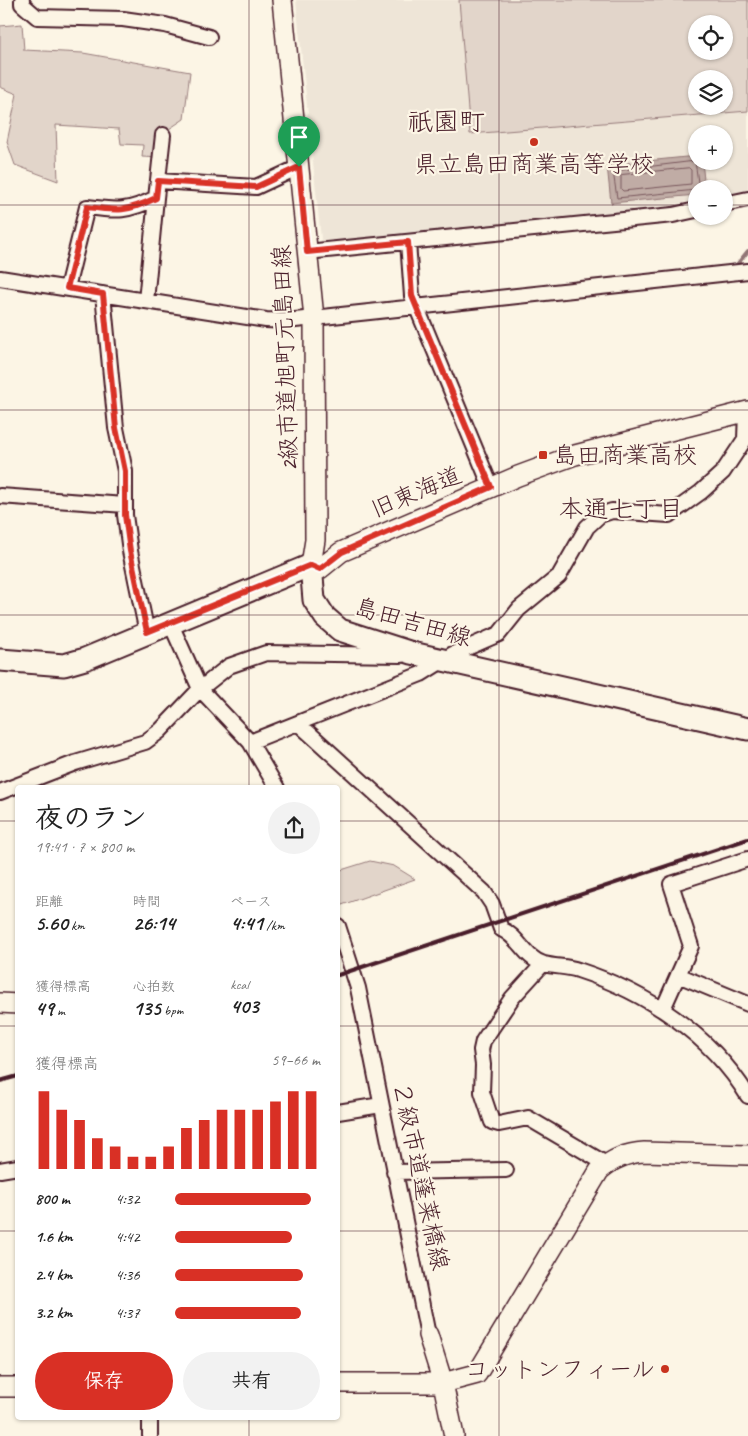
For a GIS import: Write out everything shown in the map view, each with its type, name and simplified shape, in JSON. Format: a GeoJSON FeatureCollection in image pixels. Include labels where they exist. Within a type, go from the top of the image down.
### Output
{"type":"FeatureCollection","features":[{"type":"Feature","properties":{"kind":"main road"},"geometry":{"type":"LineString","coordinates":[[0,660],[64,665],[85,659],[170,622],[311,565]]}},
{"type":"Feature","properties":{"kind":"main road","name":"島田吉田線"},"geometry":{"type":"LineString","coordinates":[[311,565],[314,600],[325,617],[340,630],[412,653],[748,729]]}},
{"type":"Feature","properties":{"kind":"street"},"geometry":{"type":"LineString","coordinates":[[22,0],[22,4],[37,17],[123,18],[165,25],[209,36]]}},
{"type":"Feature","properties":{"kind":"street","name":"2級市道旭町元島田線"},"geometry":{"type":"LineString","coordinates":[[282,0],[314,318],[315,530],[311,565]]}},
{"type":"Feature","properties":{"kind":"street"},"geometry":{"type":"LineString","coordinates":[[146,301],[162,135]]}},
{"type":"Feature","properties":{"kind":"street"},"geometry":{"type":"LineString","coordinates":[[158,181],[256,187],[299,167]]}},
{"type":"Feature","properties":{"kind":"street"},"geometry":{"type":"LineString","coordinates":[[67,288],[87,207],[114,211],[133,209],[156,198]]}},
{"type":"Feature","properties":{"kind":"street"},"geometry":{"type":"LineString","coordinates":[[733,202],[748,199]]}},
{"type":"Feature","properties":{"kind":"street"},"geometry":{"type":"LineString","coordinates":[[307,252],[673,215],[688,212]]}},
{"type":"Feature","properties":{"kind":"street"},"geometry":{"type":"LineString","coordinates":[[408,242],[412,296],[491,487]]}},
{"type":"Feature","properties":{"kind":"street"},"geometry":{"type":"LineString","coordinates":[[0,278],[266,320],[286,321],[748,270]]}},
{"type":"Feature","properties":{"kind":"street"},"geometry":{"type":"LineString","coordinates":[[103,294],[116,428],[125,471],[125,505],[130,551],[147,632]]}},
{"type":"Feature","properties":{"kind":"street"},"geometry":{"type":"LineString","coordinates":[[250,742],[421,674],[442,659],[499,634],[519,610],[559,576],[587,527],[600,514],[612,511],[669,514],[701,492],[723,472],[744,439],[747,411]]}},
{"type":"Feature","properties":{"kind":"street","name":"旧東海道"},"geometry":{"type":"LineString","coordinates":[[311,565],[320,569],[342,552],[491,487],[575,455],[747,411]]}},
{"type":"Feature","properties":{"kind":"street"},"geometry":{"type":"LineString","coordinates":[[0,496],[125,505]]}},
{"type":"Feature","properties":{"kind":"street"},"geometry":{"type":"LineString","coordinates":[[170,622],[200,689],[250,742],[275,785]]}},
{"type":"Feature","properties":{"kind":"street"},"geometry":{"type":"LineString","coordinates":[[18,785],[75,763],[145,742],[160,731],[200,689],[229,666],[266,653],[398,655],[412,653]]}},
{"type":"Feature","properties":{"kind":"street"},"geometry":{"type":"LineString","coordinates":[[299,724],[332,756],[470,878],[492,904],[501,929],[510,933],[528,955],[543,964],[576,969],[620,986],[662,1009],[718,1054],[748,1096]]}},
{"type":"Feature","properties":{"kind":"street"},"geometry":{"type":"LineString","coordinates":[[0,792],[15,786]]}},
{"type":"Feature","properties":{"kind":"street"},"geometry":{"type":"LineString","coordinates":[[662,1009],[691,946],[671,884],[748,859]]}},
{"type":"Feature","properties":{"kind":"street","name":"２級市道蓬莱橋線"},"geometry":{"type":"LineString","coordinates":[[340,932],[358,988],[428,1335],[443,1383],[454,1436]]}},
{"type":"Feature","properties":{"kind":"street"},"geometry":{"type":"LineString","coordinates":[[543,964],[512,998],[483,1041],[481,1050],[483,1065],[482,1092],[492,1122],[500,1124],[528,1118],[606,1164]]}},
{"type":"Feature","properties":{"kind":"street"},"geometry":{"type":"LineString","coordinates":[[678,975],[748,1004]]}},
{"type":"Feature","properties":{"kind":"street"},"geometry":{"type":"LineString","coordinates":[[0,1003],[15,1004]]}},
{"type":"Feature","properties":{"kind":"street"},"geometry":{"type":"LineString","coordinates":[[340,1112],[381,1105]]}},
{"type":"Feature","properties":{"kind":"street"},"geometry":{"type":"LineString","coordinates":[[340,1383],[443,1383],[477,1374],[598,1171],[606,1164],[630,1153],[644,1152],[748,1155]]}},
{"type":"Feature","properties":{"kind":"street"},"geometry":{"type":"LineString","coordinates":[[0,1170],[15,1168]]}},
{"type":"Feature","properties":{"kind":"street"},"geometry":{"type":"LineString","coordinates":[[394,1172],[506,1170]]}},
{"type":"Feature","properties":{"kind":"street"},"geometry":{"type":"LineString","coordinates":[[0,1387],[15,1387]]}},
{"type":"Feature","properties":{"kind":"street"},"geometry":{"type":"LineString","coordinates":[[150,1420],[150,1436]]}},
{"type":"Feature","properties":{"kind":"shaded area"},"geometry":{"type":"Polygon","coordinates":[[[296,0],[748,0],[748,190],[733,193],[733,180],[688,180],[688,202],[670,206],[322,248],[296,0]]]}},
{"type":"Feature","properties":{"kind":"shaded area"},"geometry":{"type":"Polygon","coordinates":[[[459,0],[748,0],[748,111],[733,112],[733,70],[688,70],[688,115],[700,115],[470,134],[459,0]]]}},
{"type":"Feature","properties":{"kind":"shaded area"},"geometry":{"type":"Polygon","coordinates":[[[22,24],[24,50],[83,53],[190,72],[184,119],[163,133],[162,158],[142,157],[143,145],[121,144],[119,129],[56,125],[58,181],[15,165],[7,142],[17,94],[0,87],[0,26],[22,24]]]}},
{"type":"Feature","properties":{"kind":"shaded area"},"geometry":{"type":"Polygon","coordinates":[[[370,861],[394,866],[415,879],[340,906],[340,870],[370,861]]]}},
{"type":"Feature","properties":{"kind":"water"},"geometry":{"type":"Polygon","coordinates":[[[688,157],[688,170],[703,170],[704,180],[688,180],[688,196],[611,203],[607,165],[688,157]]]}},
{"type":"Feature","properties":{"kind":"waterway"},"geometry":{"type":"LineString","coordinates":[[735,267],[748,251]]}},
{"type":"Feature","properties":{"kind":"railway"},"geometry":{"type":"LineString","coordinates":[[340,974],[748,839]]}},
{"type":"Feature","properties":{"kind":"railway"},"geometry":{"type":"LineString","coordinates":[[0,1081],[15,1077]]}},
{"type":"Feature","properties":{"kind":"place","name":"県立島田商業高等学校"},"geometry":{"type":"Point","coordinates":[534,142]}},
{"type":"Feature","properties":{"kind":"place","name":"島田商業高校"},"geometry":{"type":"Point","coordinates":[543,455]}},
{"type":"Feature","properties":{"kind":"place","name":"コットンフィール"},"geometry":{"type":"Point","coordinates":[665,1369]}},
{"type":"Feature","properties":{"kind":"district","name":"祇園町"},"geometry":{"type":"Point","coordinates":[446,121]}},
{"type":"Feature","properties":{"kind":"district","name":"本通七丁目"},"geometry":{"type":"Point","coordinates":[621,508]}},
{"type":"Feature","properties":{"kind":"route"},"geometry":{"type":"LineString","coordinates":[[299,167],[307,252],[408,242],[412,296],[491,487],[342,552],[320,569],[311,565],[147,632],[140,606],[125,515],[125,471],[116,428],[103,294],[67,288],[87,207],[114,211],[133,209],[156,198],[158,181],[256,187],[299,167]]}}]}
